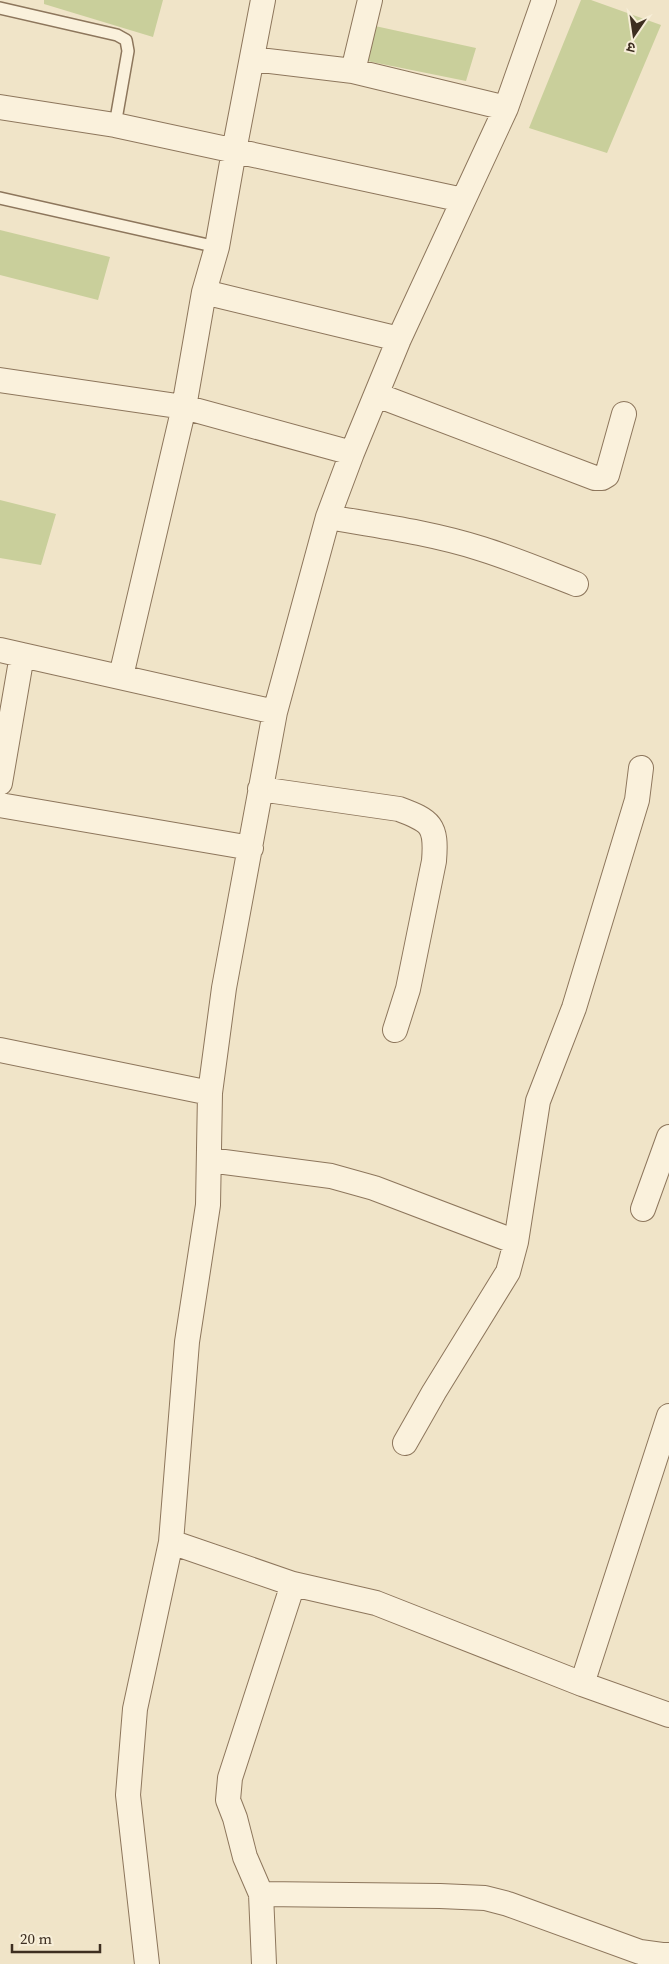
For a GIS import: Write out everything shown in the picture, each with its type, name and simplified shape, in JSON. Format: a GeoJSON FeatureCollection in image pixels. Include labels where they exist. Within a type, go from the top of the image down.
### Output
{"type":"FeatureCollection","features":[{"type":"Feature","properties":{"kind":"street"},"geometry":{"type":"LineString","coordinates":[[122,676],[184,407],[204,292],[217,247],[263,0]]}},
{"type":"Feature","properties":{"kind":"street"},"geometry":{"type":"LineString","coordinates":[[353,71],[370,0]]}},
{"type":"Feature","properties":{"kind":"street"},"geometry":{"type":"LineString","coordinates":[[147,1964],[128,1795],[135,1710],[171,1542],[187,1342],[208,1205],[210,1093],[224,988],[251,848],[260,789],[276,712],[328,517],[352,453],[399,340],[506,108],[544,0]]}},
{"type":"Feature","properties":{"kind":"street"},"geometry":{"type":"LineString","coordinates":[[252,59],[353,71],[506,108]]}},
{"type":"Feature","properties":{"kind":"street"},"geometry":{"type":"LineString","coordinates":[[0,107],[115,125],[463,200]]}},
{"type":"Feature","properties":{"kind":"street"},"geometry":{"type":"LineString","coordinates":[[204,292],[399,340]]}},
{"type":"Feature","properties":{"kind":"street"},"geometry":{"type":"LineString","coordinates":[[0,380],[184,407],[352,453]]}},
{"type":"Feature","properties":{"kind":"street"},"geometry":{"type":"LineString","coordinates":[[377,395],[595,478],[602,478],[607,475],[624,414]]}},
{"type":"Feature","properties":{"kind":"street"},"geometry":{"type":"LineString","coordinates":[[328,517],[418,532],[454,541],[482,549],[576,584]]}},
{"type":"Feature","properties":{"kind":"street"},"geometry":{"type":"LineString","coordinates":[[0,783],[11,652],[276,712]]}},
{"type":"Feature","properties":{"kind":"street"},"geometry":{"type":"LineString","coordinates":[[405,1443],[508,1272],[516,1242],[538,1101],[574,1008],[637,800],[641,768]]}},
{"type":"Feature","properties":{"kind":"street"},"geometry":{"type":"LineString","coordinates":[[260,789],[399,809],[417,815],[428,823],[433,832],[435,844],[434,861],[408,989],[395,1030]]}},
{"type":"Feature","properties":{"kind":"street"},"geometry":{"type":"LineString","coordinates":[[0,805],[251,848]]}},
{"type":"Feature","properties":{"kind":"street"},"geometry":{"type":"LineString","coordinates":[[0,1050],[210,1093]]}},
{"type":"Feature","properties":{"kind":"street"},"geometry":{"type":"LineString","coordinates":[[644,1209],[669,1137]]}},
{"type":"Feature","properties":{"kind":"street"},"geometry":{"type":"LineString","coordinates":[[209,1160],[331,1176],[374,1188],[516,1242]]}},
{"type":"Feature","properties":{"kind":"street"},"geometry":{"type":"LineString","coordinates":[[582,1684],[669,1416]]}},
{"type":"Feature","properties":{"kind":"street"},"geometry":{"type":"LineString","coordinates":[[171,1542],[293,1584],[376,1603],[582,1684],[669,1715]]}},
{"type":"Feature","properties":{"kind":"street"},"geometry":{"type":"LineString","coordinates":[[264,1964],[261,1894],[245,1857],[235,1818],[228,1800],[230,1778],[293,1584]]}},
{"type":"Feature","properties":{"kind":"street"},"geometry":{"type":"LineString","coordinates":[[261,1894],[408,1895],[485,1898],[508,1904],[640,1952],[669,1955]]}},
{"type":"Feature","properties":{"kind":"lane"},"geometry":{"type":"LineString","coordinates":[[0,8],[117,35],[126,40],[128,51],[115,125]]}},
{"type":"Feature","properties":{"kind":"lane"},"geometry":{"type":"LineString","coordinates":[[0,198],[217,247]]}},
{"type":"Feature","properties":{"kind":"green space"},"geometry":{"type":"Polygon","coordinates":[[[44,0],[163,0],[153,37],[44,4],[44,0]]]}},
{"type":"Feature","properties":{"kind":"green space"},"geometry":{"type":"Polygon","coordinates":[[[581,0],[591,0],[661,25],[607,153],[529,128],[581,0]]]}},
{"type":"Feature","properties":{"kind":"green space"},"geometry":{"type":"Polygon","coordinates":[[[375,26],[476,48],[466,81],[367,61],[375,26]]]}},
{"type":"Feature","properties":{"kind":"green space"},"geometry":{"type":"Polygon","coordinates":[[[0,230],[110,257],[98,300],[0,275],[0,230]]]}},
{"type":"Feature","properties":{"kind":"green space"},"geometry":{"type":"Polygon","coordinates":[[[0,500],[56,514],[41,565],[0,558],[0,500]]]}}]}
